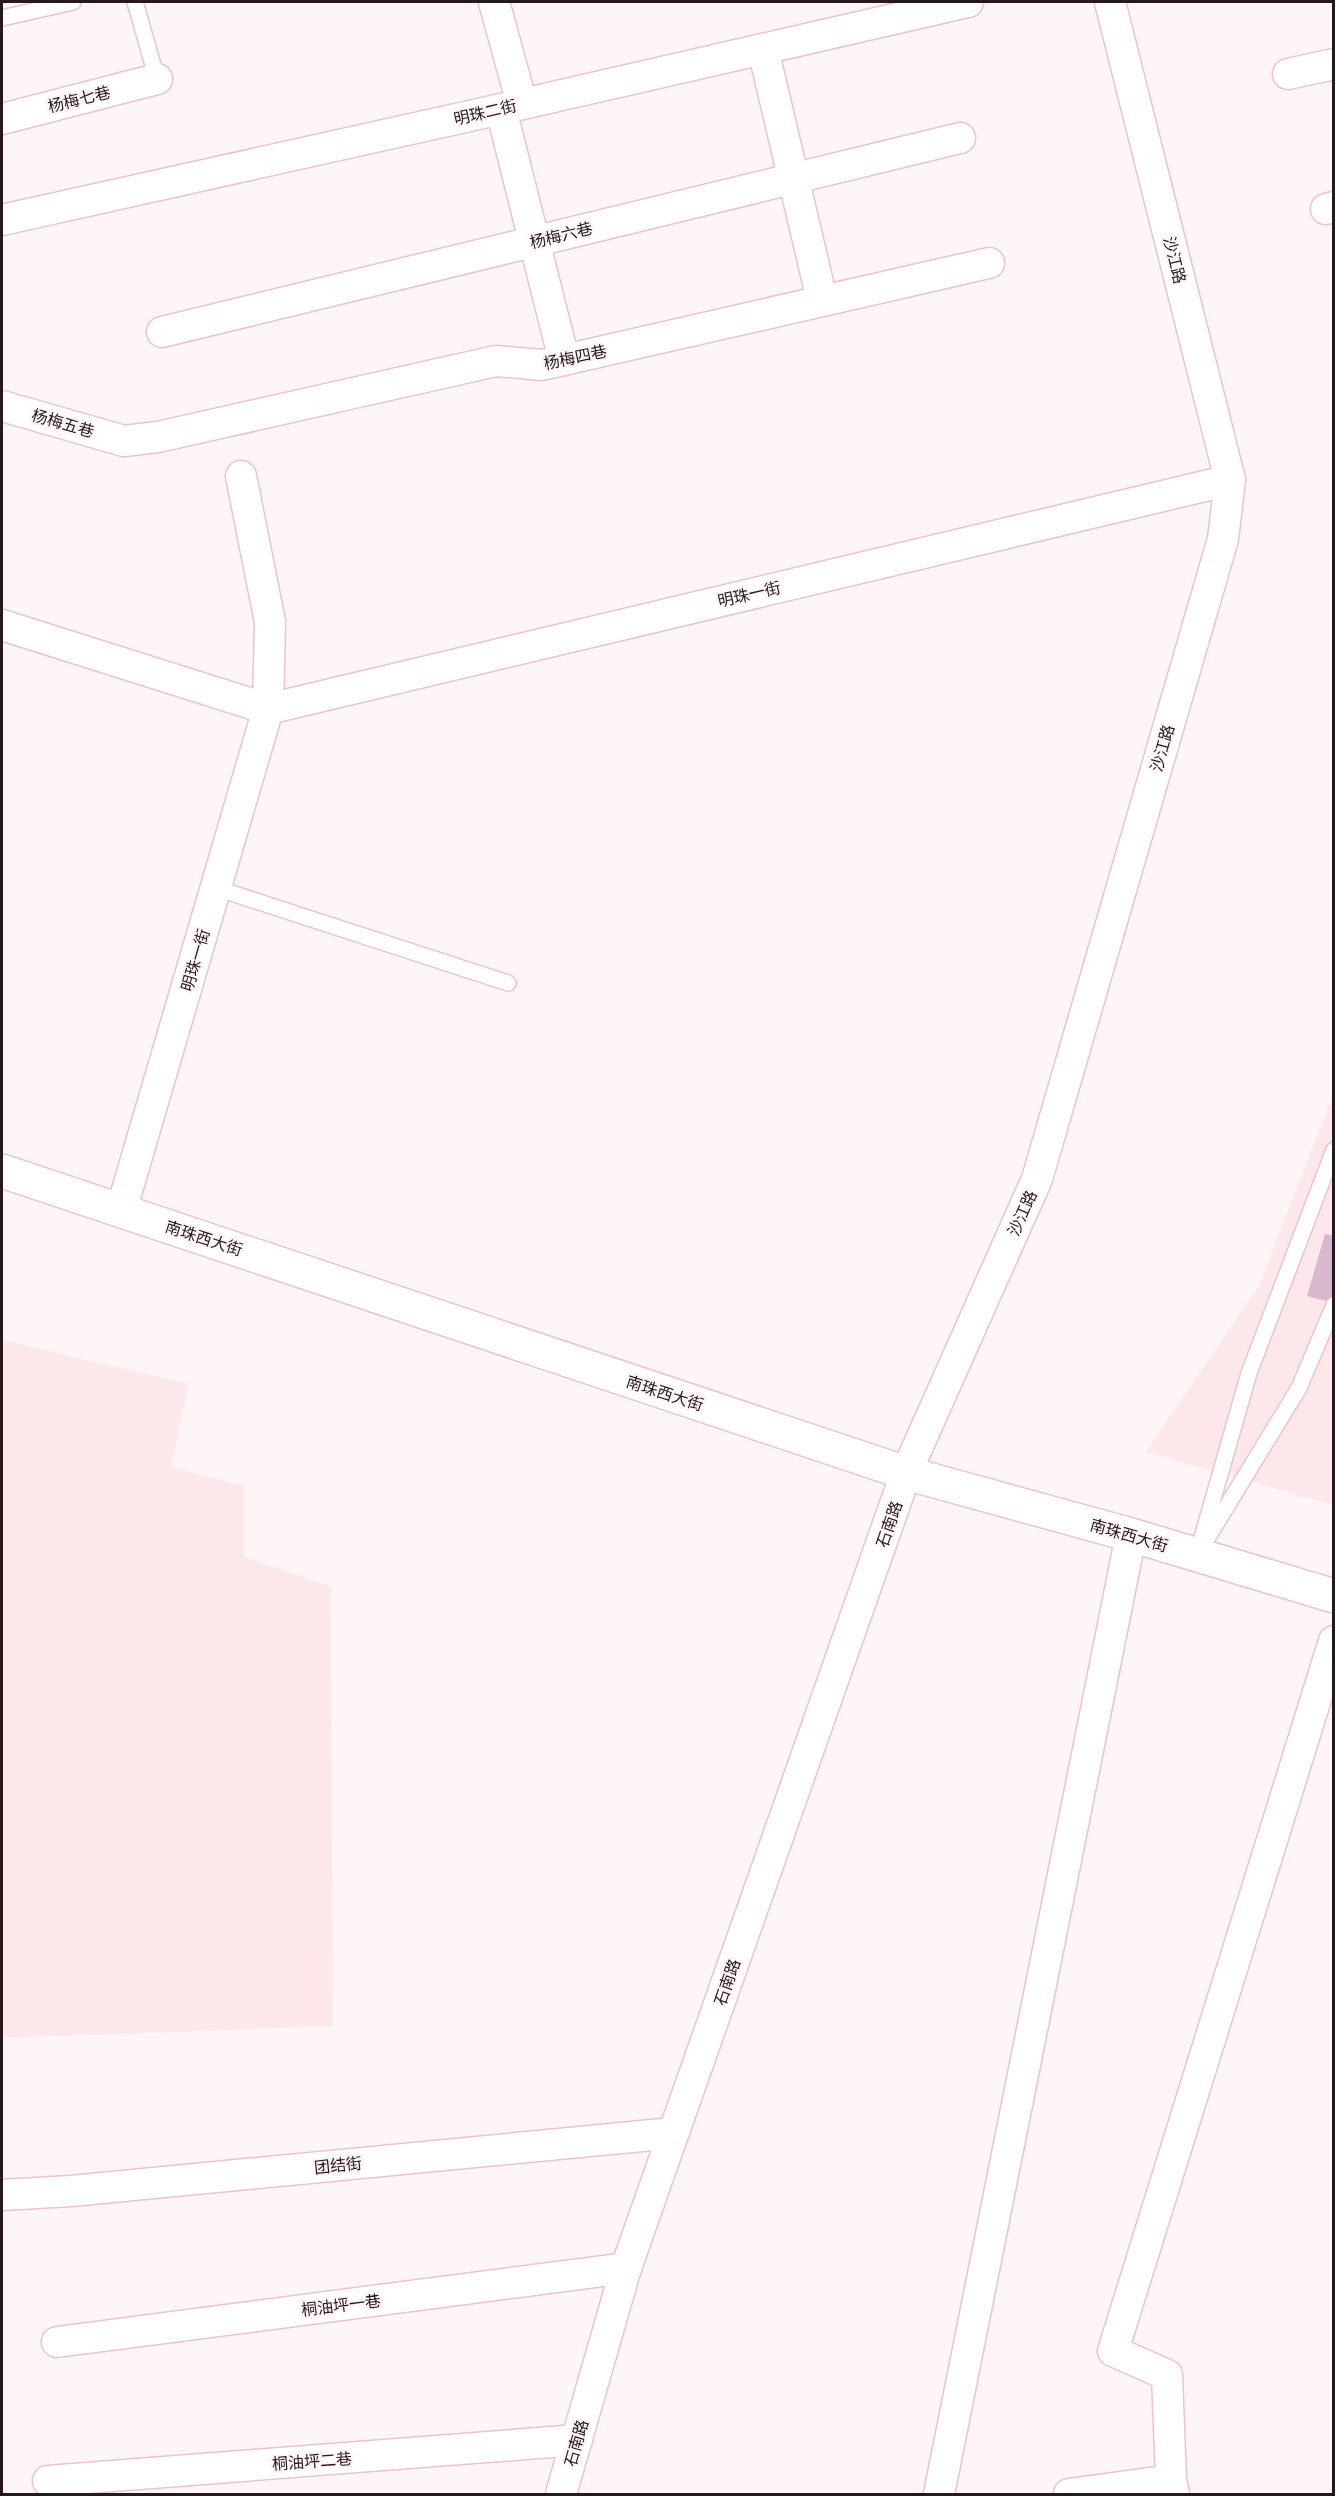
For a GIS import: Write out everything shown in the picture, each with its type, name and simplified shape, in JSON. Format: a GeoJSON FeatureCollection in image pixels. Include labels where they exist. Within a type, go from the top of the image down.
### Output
{"type":"FeatureCollection","features":[{"type":"Feature","properties":{"kind":"main road","name":"南珠西大街"},"geometry":{"type":"LineString","coordinates":[[2,1171],[906,1473],[1131,1535],[1334,1596]]}},
{"type":"Feature","properties":{"kind":"street"},"geometry":{"type":"LineString","coordinates":[[494,2],[534,241],[564,360]]}},
{"type":"Feature","properties":{"kind":"street","name":"明珠二街"},"geometry":{"type":"LineString","coordinates":[[2,220],[511,107],[968,2]]}},
{"type":"Feature","properties":{"kind":"street","name":"沙江路"},"geometry":{"type":"LineString","coordinates":[[906,1473],[1037,1179],[1223,539],[1230,480],[1110,2]]}},
{"type":"Feature","properties":{"kind":"street"},"geometry":{"type":"LineString","coordinates":[[763,49],[822,300]]}},
{"type":"Feature","properties":{"kind":"street"},"geometry":{"type":"LineString","coordinates":[[1287,74],[1334,64]]}},
{"type":"Feature","properties":{"kind":"street","name":"杨梅七巷"},"geometry":{"type":"LineString","coordinates":[[2,119],[157,80]]}},
{"type":"Feature","properties":{"kind":"street","name":"杨梅六巷"},"geometry":{"type":"LineString","coordinates":[[162,332],[960,138]]}},
{"type":"Feature","properties":{"kind":"street","name":"杨梅四巷"},"geometry":{"type":"LineString","coordinates":[[124,441],[158,437],[496,361],[542,365],[989,263]]}},
{"type":"Feature","properties":{"kind":"street","name":"杨梅五巷"},"geometry":{"type":"LineString","coordinates":[[2,406],[124,441]]}},
{"type":"Feature","properties":{"kind":"street"},"geometry":{"type":"LineString","coordinates":[[2,624],[268,709],[270,622],[241,476]]}},
{"type":"Feature","properties":{"kind":"street","name":"明珠一街"},"geometry":{"type":"LineString","coordinates":[[121,1211],[268,709],[1230,480]]}},
{"type":"Feature","properties":{"kind":"street","name":"石南路"},"geometry":{"type":"LineString","coordinates":[[561,2494],[626,2268],[906,1473]]}},
{"type":"Feature","properties":{"kind":"street"},"geometry":{"type":"LineString","coordinates":[[939,2494],[1131,1535]]}},
{"type":"Feature","properties":{"kind":"street"},"geometry":{"type":"LineString","coordinates":[[1069,2494],[1172,2487],[1167,2375],[1113,2351],[1334,1641]]}},
{"type":"Feature","properties":{"kind":"street","name":"团结街"},"geometry":{"type":"LineString","coordinates":[[2,2195],[83,2190],[673,2133]]}},
{"type":"Feature","properties":{"kind":"street","name":"桐油坪一巷"},"geometry":{"type":"LineString","coordinates":[[57,2342],[626,2268]]}},
{"type":"Feature","properties":{"kind":"street","name":"桐油坪二巷"},"geometry":{"type":"LineString","coordinates":[[48,2481],[577,2440]]}},
{"type":"Feature","properties":{"kind":"lane"},"geometry":{"type":"LineString","coordinates":[[2,18],[73,2]]}},
{"type":"Feature","properties":{"kind":"lane"},"geometry":{"type":"LineString","coordinates":[[135,2],[157,80]]}},
{"type":"Feature","properties":{"kind":"lane"},"geometry":{"type":"LineString","coordinates":[[216,888],[508,982]]}},
{"type":"Feature","properties":{"kind":"lane"},"geometry":{"type":"LineString","coordinates":[[1197,1555],[1249,1373],[1334,1150]]}},
{"type":"Feature","properties":{"kind":"lane"},"geometry":{"type":"LineString","coordinates":[[1197,1555],[1299,1388],[1334,1305]]}},
{"type":"Feature","properties":{"kind":"shaded area"},"geometry":{"type":"Polygon","coordinates":[[[1333,1095],[1333,1505],[1146,1452],[1259,1286],[1333,1095]]]}},
{"type":"Feature","properties":{"kind":"shaded area"},"geometry":{"type":"Polygon","coordinates":[[[2,1340],[188,1384],[171,1467],[244,1486],[244,1557],[331,1587],[333,2026],[2,2038],[2,1340]]]}},
{"type":"Feature","properties":{"kind":"building"},"geometry":{"type":"Polygon","coordinates":[[[1325,1234],[1334,1236],[1334,1303],[1307,1296],[1325,1234]]]}}]}
